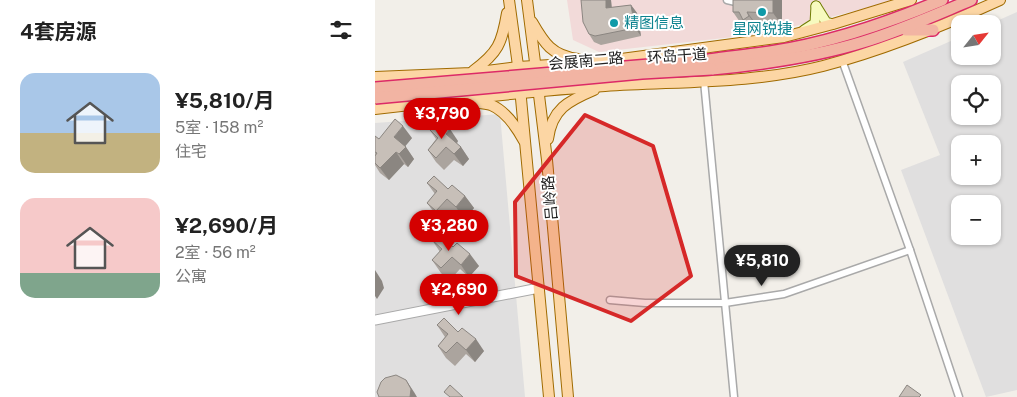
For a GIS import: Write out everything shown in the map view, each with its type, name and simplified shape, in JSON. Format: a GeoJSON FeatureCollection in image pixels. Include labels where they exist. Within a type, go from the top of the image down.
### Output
{"type":"FeatureCollection","features":[{"type":"Feature","properties":{"kind":"highway"},"geometry":{"type":"LineString","coordinates":[[893,20],[921,0]]}},
{"type":"Feature","properties":{"kind":"highway","name":"环岛干道"},"geometry":{"type":"LineString","coordinates":[[375,98],[642,73],[711,64],[821,41],[893,20],[942,0]]}},
{"type":"Feature","properties":{"kind":"highway","name":"环岛干道"},"geometry":{"type":"LineString","coordinates":[[375,88],[711,64],[769,63],[824,53],[900,30],[971,0]]}},
{"type":"Feature","properties":{"kind":"highway"},"geometry":{"type":"LineString","coordinates":[[900,30],[933,30]]}},
{"type":"Feature","properties":{"kind":"main road","name":"吕岭路"},"geometry":{"type":"LineString","coordinates":[[527,0],[547,160],[568,397]]}},
{"type":"Feature","properties":{"kind":"main road","name":"会展南二路"},"geometry":{"type":"LineString","coordinates":[[375,77],[471,73],[536,65],[599,62],[783,36],[833,24],[911,0]]}},
{"type":"Feature","properties":{"kind":"main road"},"geometry":{"type":"LineString","coordinates":[[375,108],[604,86],[762,78],[842,60],[933,30],[1000,0]]}},
{"type":"Feature","properties":{"kind":"main road","name":"吕岭路"},"geometry":{"type":"LineString","coordinates":[[509,1],[521,93],[549,397]]}},
{"type":"Feature","properties":{"kind":"main road"},"geometry":{"type":"LineString","coordinates":[[471,73],[487,61],[496,50],[504,31],[509,1]]}},
{"type":"Feature","properties":{"kind":"main road"},"geometry":{"type":"LineString","coordinates":[[815,3],[826,22],[833,24]]}},
{"type":"Feature","properties":{"kind":"main road"},"geometry":{"type":"LineString","coordinates":[[803,31],[815,23],[815,3]]}},
{"type":"Feature","properties":{"kind":"main road"},"geometry":{"type":"LineString","coordinates":[[529,17],[541,37],[553,50],[563,56],[599,62],[604,86]]}},
{"type":"Feature","properties":{"kind":"main road"},"geometry":{"type":"LineString","coordinates":[[547,160],[547,138],[554,117],[567,103],[604,86]]}},
{"type":"Feature","properties":{"kind":"main road"},"geometry":{"type":"LineString","coordinates":[[455,99],[489,104],[496,108],[518,130],[526,146]]}},
{"type":"Feature","properties":{"kind":"street"},"geometry":{"type":"LineString","coordinates":[[727,0],[740,3]]}},
{"type":"Feature","properties":{"kind":"street"},"geometry":{"type":"LineString","coordinates":[[842,60],[910,250],[959,397]]}},
{"type":"Feature","properties":{"kind":"street"},"geometry":{"type":"LineString","coordinates":[[704,81],[733,397]]}},
{"type":"Feature","properties":{"kind":"street"},"geometry":{"type":"LineString","coordinates":[[610,300],[645,303],[725,303],[784,294],[910,250]]}},
{"type":"Feature","properties":{"kind":"street"},"geometry":{"type":"LineString","coordinates":[[375,320],[539,288]]}},
{"type":"Feature","properties":{"kind":"highlighted area"},"geometry":{"type":"Polygon","coordinates":[[[585,115],[653,146],[691,276],[631,321],[516,276],[515,202],[585,115]]]}},
{"type":"Feature","properties":{"kind":"shaded area"},"geometry":{"type":"Polygon","coordinates":[[[567,0],[897,0],[768,33],[599,52],[573,40],[567,0]]]}},
{"type":"Feature","properties":{"kind":"shaded area"},"geometry":{"type":"Polygon","coordinates":[[[1017,12],[1017,390],[986,397],[901,170],[940,155],[903,62],[951,41],[951,65],[1001,65],[1001,19],[1017,12]]]}},
{"type":"Feature","properties":{"kind":"shaded area"},"geometry":{"type":"Polygon","coordinates":[[[500,114],[525,397],[375,397],[375,123],[500,114]]]}},
{"type":"Feature","properties":{"kind":"building","name":"精图信息"},"geometry":{"type":"Polygon","coordinates":[[[581,0],[606,0],[606,8],[631,5],[635,28],[595,36],[589,34],[583,22],[581,0]]]}},
{"type":"Feature","properties":{"kind":"building"},"geometry":{"type":"Polygon","coordinates":[[[733,0],[773,0],[773,13],[747,12],[749,16],[743,20],[739,12],[733,12],[733,0]]]}},
{"type":"Feature","properties":{"kind":"building"},"geometry":{"type":"Polygon","coordinates":[[[395,119],[403,126],[394,137],[406,147],[399,154],[396,152],[380,168],[375,163],[377,153],[375,152],[375,136],[379,139],[395,119]]]}},
{"type":"Feature","properties":{"kind":"building"},"geometry":{"type":"Polygon","coordinates":[[[439,119],[450,129],[446,134],[461,147],[454,154],[446,147],[436,158],[428,150],[438,138],[429,129],[439,119]]]}},
{"type":"Feature","properties":{"kind":"building"},"geometry":{"type":"Polygon","coordinates":[[[434,176],[448,189],[452,185],[465,196],[456,207],[447,199],[436,211],[427,203],[437,191],[427,183],[434,176]]]}},
{"type":"Feature","properties":{"kind":"building"},"geometry":{"type":"Polygon","coordinates":[[[439,233],[453,247],[457,243],[470,254],[461,265],[452,257],[441,268],[432,260],[442,249],[432,240],[439,233]]]}},
{"type":"Feature","properties":{"kind":"building"},"geometry":{"type":"Polygon","coordinates":[[[444,318],[458,332],[462,328],[476,339],[466,350],[457,342],[446,353],[438,346],[448,334],[437,325],[444,318]]]}},
{"type":"Feature","properties":{"kind":"building"},"geometry":{"type":"Polygon","coordinates":[[[396,375],[406,380],[411,389],[410,397],[379,397],[377,392],[381,382],[385,378],[396,375]]]}},
{"type":"Feature","properties":{"kind":"building"},"geometry":{"type":"Polygon","coordinates":[[[450,385],[463,397],[450,397],[444,392],[450,385]]]}},
{"type":"Feature","properties":{"kind":"building"},"geometry":{"type":"Polygon","coordinates":[[[907,385],[921,395],[919,397],[899,397],[907,385]]]}},
{"type":"Feature","properties":{"kind":"place","name":"星网锐捷"},"geometry":{"type":"Point","coordinates":[762,12]}},
{"type":"Feature","properties":{"kind":"place","name":"精图信息"},"geometry":{"type":"Point","coordinates":[614,23]}}]}
